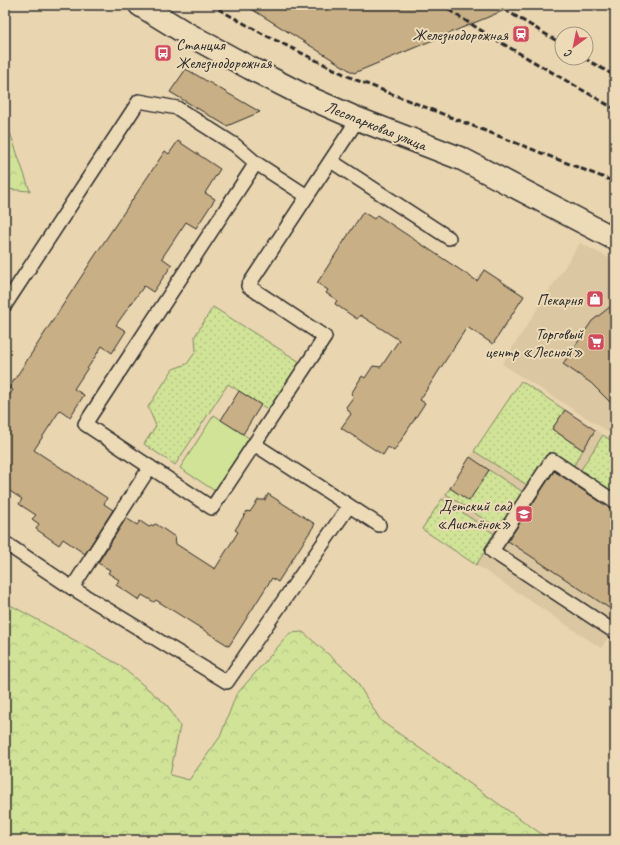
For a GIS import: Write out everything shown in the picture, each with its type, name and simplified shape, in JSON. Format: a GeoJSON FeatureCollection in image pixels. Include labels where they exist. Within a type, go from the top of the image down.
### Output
{"type":"FeatureCollection","features":[{"type":"Feature","properties":{"kind":"street","name":"Лесопарковая улица"},"geometry":{"type":"LineString","coordinates":[[140,5],[184,32],[305,96],[358,119],[462,159],[615,239]]}},
{"type":"Feature","properties":{"kind":"lane"},"geometry":{"type":"LineString","coordinates":[[5,305],[138,101],[177,108],[235,145],[256,162],[308,196]]}},
{"type":"Feature","properties":{"kind":"lane"},"geometry":{"type":"LineString","coordinates":[[256,162],[85,424],[212,508],[325,337],[248,286],[358,119]]}},
{"type":"Feature","properties":{"kind":"lane"},"geometry":{"type":"LineString","coordinates":[[330,161],[449,238]]}},
{"type":"Feature","properties":{"kind":"lane"},"geometry":{"type":"LineString","coordinates":[[254,444],[379,525]]}},
{"type":"Feature","properties":{"kind":"lane"},"geometry":{"type":"LineString","coordinates":[[615,502],[552,460],[492,551],[615,632]]}},
{"type":"Feature","properties":{"kind":"lane"},"geometry":{"type":"LineString","coordinates":[[72,588],[150,467]]}},
{"type":"Feature","properties":{"kind":"lane"},"geometry":{"type":"LineString","coordinates":[[5,543],[72,588],[227,682],[349,506]]}},
{"type":"Feature","properties":{"kind":"shaded area"},"geometry":{"type":"Polygon","coordinates":[[[580,243],[615,261],[615,436],[502,364],[580,243]]]}},
{"type":"Feature","properties":{"kind":"shaded area","name":"Детский сад «Аистёнок»"},"geometry":{"type":"Polygon","coordinates":[[[521,381],[615,443],[615,627],[601,648],[422,529],[521,381]]]}},
{"type":"Feature","properties":{"kind":"green space"},"geometry":{"type":"Polygon","coordinates":[[[5,118],[30,191],[5,189],[5,118]]]}},
{"type":"Feature","properties":{"kind":"green space"},"geometry":{"type":"Polygon","coordinates":[[[213,307],[300,362],[269,410],[228,384],[175,465],[144,444],[156,426],[148,407],[173,369],[187,364],[196,351],[195,336],[213,307]]]}},
{"type":"Feature","properties":{"kind":"green space"},"geometry":{"type":"Polygon","coordinates":[[[521,381],[565,410],[552,429],[583,450],[573,467],[549,452],[527,485],[474,451],[521,381]]]}},
{"type":"Feature","properties":{"kind":"green space"},"geometry":{"type":"Polygon","coordinates":[[[214,415],[249,438],[215,491],[180,468],[214,415]]]}},
{"type":"Feature","properties":{"kind":"green space"},"geometry":{"type":"Polygon","coordinates":[[[603,435],[615,443],[615,494],[580,471],[603,435]]]}},
{"type":"Feature","properties":{"kind":"green space"},"geometry":{"type":"Polygon","coordinates":[[[489,470],[523,492],[499,529],[446,494],[450,488],[469,500],[489,470]]]}},
{"type":"Feature","properties":{"kind":"green space"},"geometry":{"type":"Polygon","coordinates":[[[442,499],[496,535],[476,565],[422,529],[442,499]]]}},
{"type":"Feature","properties":{"kind":"green space"},"geometry":{"type":"Polygon","coordinates":[[[5,602],[118,664],[167,705],[180,726],[170,775],[189,780],[220,737],[236,695],[290,633],[303,632],[353,676],[381,721],[550,840],[5,840],[5,602]]]}},
{"type":"Feature","properties":{"kind":"building"},"geometry":{"type":"Polygon","coordinates":[[[245,5],[517,5],[354,73],[245,5]]]}},
{"type":"Feature","properties":{"kind":"building"},"geometry":{"type":"Polygon","coordinates":[[[186,69],[260,112],[227,126],[170,92],[186,69]]]}},
{"type":"Feature","properties":{"kind":"building"},"geometry":{"type":"Polygon","coordinates":[[[178,141],[220,169],[205,193],[215,199],[196,228],[186,222],[162,258],[172,265],[153,292],[144,286],[116,325],[126,331],[112,353],[102,346],[74,389],[84,395],[70,417],[60,410],[34,450],[107,498],[104,504],[113,510],[85,554],[63,539],[59,545],[36,529],[39,524],[32,519],[36,515],[19,504],[22,499],[5,488],[5,402],[13,390],[9,388],[96,254],[165,151],[169,154],[178,141]]]}},
{"type":"Feature","properties":{"kind":"building"},"geometry":{"type":"Polygon","coordinates":[[[363,212],[374,219],[377,215],[477,281],[484,270],[524,296],[493,344],[467,327],[420,400],[425,403],[394,451],[388,447],[383,455],[341,428],[351,414],[346,407],[354,396],[351,394],[362,376],[365,378],[373,366],[381,367],[399,340],[360,315],[357,319],[335,304],[337,300],[326,293],[328,290],[317,283],[363,212]]]}},
{"type":"Feature","properties":{"kind":"building","name":"Торговый центр «Лесной»"},"geometry":{"type":"Polygon","coordinates":[[[615,303],[615,407],[591,383],[563,364],[592,321],[615,303]]]}},
{"type":"Feature","properties":{"kind":"building"},"geometry":{"type":"Polygon","coordinates":[[[239,391],[261,405],[243,434],[221,420],[239,391]]]}},
{"type":"Feature","properties":{"kind":"building"},"geometry":{"type":"Polygon","coordinates":[[[565,410],[595,430],[583,450],[552,429],[565,410]]]}},
{"type":"Feature","properties":{"kind":"building"},"geometry":{"type":"Polygon","coordinates":[[[470,457],[489,470],[469,501],[450,488],[470,457]]]}},
{"type":"Feature","properties":{"kind":"building"},"geometry":{"type":"Polygon","coordinates":[[[554,471],[611,509],[615,510],[615,612],[508,541],[554,471]]]}},
{"type":"Feature","properties":{"kind":"building"},"geometry":{"type":"Polygon","coordinates":[[[268,494],[315,524],[278,582],[272,578],[229,646],[156,600],[154,602],[142,595],[139,600],[116,585],[119,580],[108,573],[110,570],[98,563],[126,518],[137,525],[140,521],[149,527],[156,524],[175,537],[176,544],[215,569],[238,532],[235,530],[247,511],[250,512],[258,500],[265,500],[268,494]]]}},
{"type":"Feature","properties":{"kind":"railway"},"geometry":{"type":"LineString","coordinates":[[211,5],[263,34],[354,79],[615,182]]}},
{"type":"Feature","properties":{"kind":"railway"},"geometry":{"type":"LineString","coordinates":[[441,5],[493,38],[615,109]]}},
{"type":"Feature","properties":{"kind":"railway"},"geometry":{"type":"LineString","coordinates":[[497,5],[554,39]]}},
{"type":"Feature","properties":{"kind":"railway"},"geometry":{"type":"LineString","coordinates":[[594,64],[615,76]]}},
{"type":"Feature","properties":{"kind":"place","name":"Железнодорожная"},"geometry":{"type":"Point","coordinates":[521,34]}},
{"type":"Feature","properties":{"kind":"place","name":"Станция Железнодорожная"},"geometry":{"type":"Point","coordinates":[163,53]}},
{"type":"Feature","properties":{"kind":"place","name":"Пекарня"},"geometry":{"type":"Point","coordinates":[595,299]}},
{"type":"Feature","properties":{"kind":"place","name":"Торговый центр «Лесной»"},"geometry":{"type":"Point","coordinates":[596,342]}},
{"type":"Feature","properties":{"kind":"place","name":"Детский сад «Аистёнок»"},"geometry":{"type":"Point","coordinates":[524,514]}}]}
